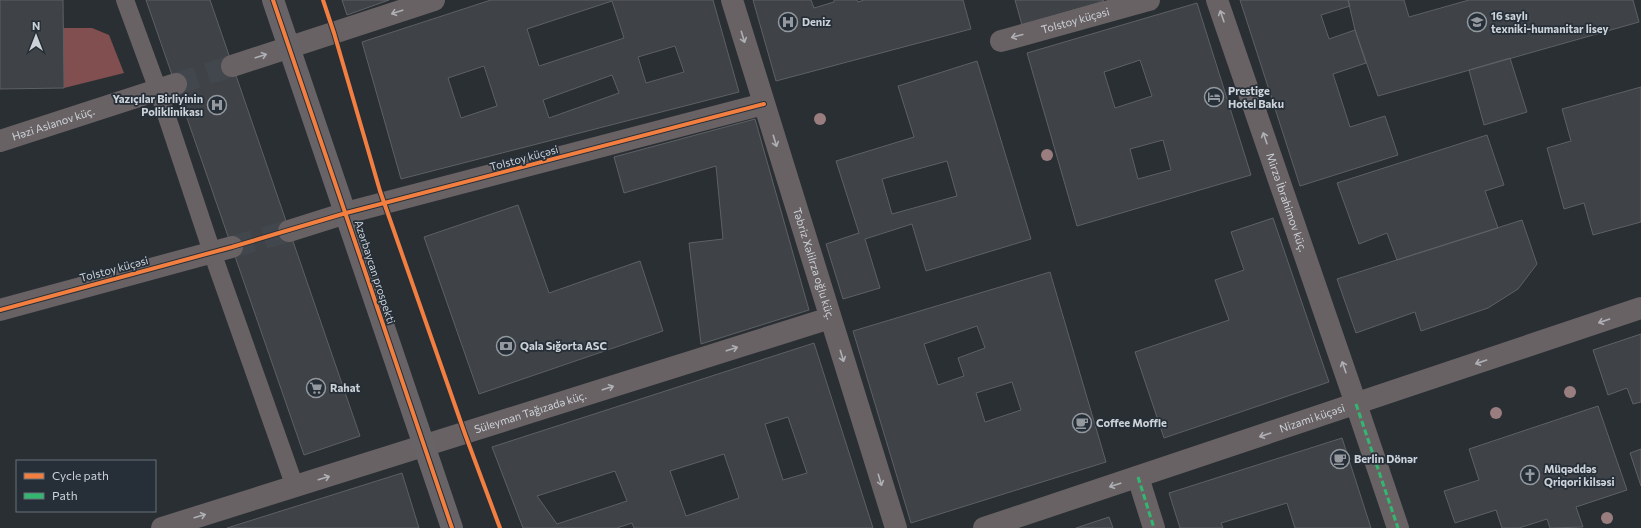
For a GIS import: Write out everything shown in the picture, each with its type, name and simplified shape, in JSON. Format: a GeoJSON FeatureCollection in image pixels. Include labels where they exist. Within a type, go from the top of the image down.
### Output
{"type":"FeatureCollection","features":[{"type":"Feature","properties":{"kind":"main road","name":"Azərbaycan prospekti"},"geometry":{"type":"LineString","coordinates":[[273,0],[452,528]]}},
{"type":"Feature","properties":{"kind":"street"},"geometry":{"type":"LineString","coordinates":[[232,66],[434,0]]}},
{"type":"Feature","properties":{"kind":"street","name":"Təbriz Xəlilrza oğlu küç."},"geometry":{"type":"LineString","coordinates":[[732,0],[896,528]]}},
{"type":"Feature","properties":{"kind":"street","name":"Tolstoy küçəsi"},"geometry":{"type":"LineString","coordinates":[[1001,41],[1149,0]]}},
{"type":"Feature","properties":{"kind":"street","name":"Mirzə İbrahimov küç."},"geometry":{"type":"LineString","coordinates":[[1217,0],[1398,528]]}},
{"type":"Feature","properties":{"kind":"street","name":"Həzi Aslanov küç."},"geometry":{"type":"LineString","coordinates":[[0,141],[167,87]]}},
{"type":"Feature","properties":{"kind":"street","name":"Tolstoy küçəsi"},"geometry":{"type":"LineString","coordinates":[[289,231],[346,213],[764,104]]}},
{"type":"Feature","properties":{"kind":"street","name":"Tolstoy küçəsi"},"geometry":{"type":"LineString","coordinates":[[0,310],[222,249]]}},
{"type":"Feature","properties":{"kind":"street","name":"Nizami küçəsi"},"geometry":{"type":"LineString","coordinates":[[984,528],[1641,308]]}},
{"type":"Feature","properties":{"kind":"street","name":"Süleyman Tağızadə küç."},"geometry":{"type":"LineString","coordinates":[[162,528],[424,447],[830,318]]}},
{"type":"Feature","properties":{"kind":"street"},"geometry":{"type":"LineString","coordinates":[[1138,477],[1154,528]]}},
{"type":"Feature","properties":{"kind":"lane"},"geometry":{"type":"LineString","coordinates":[[125,0],[167,87],[222,249],[295,487]]}},
{"type":"Feature","properties":{"kind":"shaded area"},"geometry":{"type":"Polygon","coordinates":[[[63,28],[92,28],[109,35],[124,73],[64,88],[63,28]]]}},
{"type":"Feature","properties":{"kind":"building"},"geometry":{"type":"Polygon","coordinates":[[[0,0],[63,0],[64,88],[0,89],[0,0]]]}},
{"type":"Feature","properties":{"kind":"building"},"geometry":{"type":"Polygon","coordinates":[[[146,0],[210,0],[360,436],[304,455],[146,0]]]}},
{"type":"Feature","properties":{"kind":"building"},"geometry":{"type":"Polygon","coordinates":[[[342,0],[389,0],[347,15],[342,0]]]}},
{"type":"Feature","properties":{"kind":"building"},"geometry":{"type":"Polygon","coordinates":[[[491,0],[713,0],[739,92],[401,179],[362,42],[491,0]],[[612,1],[527,29],[539,66],[624,38],[612,1]],[[675,46],[638,57],[646,83],[684,72],[675,46]],[[484,66],[448,78],[461,118],[497,106],[484,66]],[[612,75],[543,100],[549,118],[619,93],[612,75]]]}},
{"type":"Feature","properties":{"kind":"building"},"geometry":{"type":"Polygon","coordinates":[[[753,0],[811,0],[814,8],[834,2],[834,0],[857,0],[858,2],[864,0],[963,0],[971,29],[776,81],[753,0]]]}},
{"type":"Feature","properties":{"kind":"building"},"geometry":{"type":"Polygon","coordinates":[[[1015,0],[1103,0],[1104,1],[1022,25],[1015,0]]]}},
{"type":"Feature","properties":{"kind":"building"},"geometry":{"type":"Polygon","coordinates":[[[1240,0],[1348,0],[1350,6],[1321,15],[1329,39],[1355,30],[1366,63],[1333,74],[1350,127],[1385,116],[1398,155],[1300,186],[1240,0]]]}},
{"type":"Feature","properties":{"kind":"building"},"geometry":{"type":"Polygon","coordinates":[[[1348,0],[1404,0],[1409,17],[1469,0],[1633,0],[1639,22],[1378,96],[1355,30],[1348,0]]]}},
{"type":"Feature","properties":{"kind":"building"},"geometry":{"type":"Polygon","coordinates":[[[1197,3],[1251,175],[1077,226],[1027,53],[1197,3]],[[1140,60],[1104,72],[1115,108],[1152,96],[1140,60]],[[1163,140],[1130,149],[1138,179],[1171,170],[1163,140]]]}},
{"type":"Feature","properties":{"kind":"building"},"geometry":{"type":"Polygon","coordinates":[[[1510,58],[1527,112],[1484,125],[1469,70],[1510,58]]]}},
{"type":"Feature","properties":{"kind":"building"},"geometry":{"type":"Polygon","coordinates":[[[977,61],[1031,239],[926,271],[912,224],[865,239],[880,288],[843,299],[826,244],[859,233],[836,161],[914,137],[898,86],[977,61]],[[947,161],[882,179],[892,214],[957,196],[947,161]]]}},
{"type":"Feature","properties":{"kind":"building"},"geometry":{"type":"Polygon","coordinates":[[[1641,87],[1641,222],[1593,235],[1584,203],[1564,209],[1547,148],[1571,141],[1562,109],[1641,87]]]}},
{"type":"Feature","properties":{"kind":"building"},"geometry":{"type":"Polygon","coordinates":[[[755,119],[809,310],[701,344],[689,243],[723,239],[716,166],[624,193],[614,157],[755,119]]]}},
{"type":"Feature","properties":{"kind":"building"},"geometry":{"type":"Polygon","coordinates":[[[1487,135],[1504,185],[1485,191],[1498,228],[1397,260],[1387,233],[1359,244],[1337,183],[1487,135]]]}},
{"type":"Feature","properties":{"kind":"building"},"geometry":{"type":"Polygon","coordinates":[[[518,205],[549,293],[640,261],[663,331],[479,394],[424,237],[518,205]]]}},
{"type":"Feature","properties":{"kind":"building"},"geometry":{"type":"Polygon","coordinates":[[[1273,218],[1329,382],[1164,438],[1135,352],[1229,320],[1215,280],[1244,270],[1231,232],[1273,218]]]}},
{"type":"Feature","properties":{"kind":"building"},"geometry":{"type":"Polygon","coordinates":[[[1522,220],[1537,264],[1518,289],[1488,308],[1421,331],[1415,312],[1356,333],[1337,279],[1522,220]]]}},
{"type":"Feature","properties":{"kind":"building"},"geometry":{"type":"Polygon","coordinates":[[[1050,272],[1106,462],[911,523],[853,331],[1050,272]],[[977,326],[924,344],[938,385],[964,376],[958,358],[985,348],[977,326]],[[1012,382],[976,393],[985,422],[1021,410],[1012,382]]]}},
{"type":"Feature","properties":{"kind":"building"},"geometry":{"type":"Polygon","coordinates":[[[1641,334],[1641,402],[1633,404],[1627,388],[1608,395],[1593,350],[1641,334]]]}},
{"type":"Feature","properties":{"kind":"building"},"geometry":{"type":"Polygon","coordinates":[[[814,343],[873,528],[634,528],[632,523],[617,528],[523,528],[492,447],[814,343]],[[788,417],[765,424],[783,480],[807,473],[788,417]],[[724,454],[670,471],[686,516],[739,498],[724,454]],[[615,471],[537,496],[557,524],[627,501],[615,471]]]}},
{"type":"Feature","properties":{"kind":"building"},"geometry":{"type":"Polygon","coordinates":[[[1598,406],[1627,490],[1576,507],[1583,527],[1550,528],[1547,519],[1519,528],[1502,528],[1496,510],[1455,523],[1444,491],[1479,480],[1469,449],[1598,406]]]}},
{"type":"Feature","properties":{"kind":"building"},"geometry":{"type":"Polygon","coordinates":[[[1342,438],[1371,528],[1295,528],[1287,503],[1221,523],[1223,528],[1180,528],[1169,493],[1342,438]]]}},
{"type":"Feature","properties":{"kind":"building"},"geometry":{"type":"Polygon","coordinates":[[[1641,449],[1641,486],[1630,453],[1641,449]]]}},
{"type":"Feature","properties":{"kind":"building"},"geometry":{"type":"Polygon","coordinates":[[[402,473],[419,528],[227,528],[402,473]]]}},
{"type":"Feature","properties":{"kind":"building"},"geometry":{"type":"Polygon","coordinates":[[[1109,517],[1113,528],[1076,528],[1109,517]]]}},
{"type":"Feature","properties":{"kind":"tunnel"},"geometry":{"type":"LineString","coordinates":[[176,84],[232,66]]}},
{"type":"Feature","properties":{"kind":"tunnel"},"geometry":{"type":"LineString","coordinates":[[232,247],[289,231]]}},
{"type":"Feature","properties":{"kind":"marked path"},"geometry":{"type":"LineString","coordinates":[[1356,404],[1398,528]]}},
{"type":"Feature","properties":{"kind":"marked path"},"geometry":{"type":"LineString","coordinates":[[1138,477],[1154,528]]}},
{"type":"Feature","properties":{"kind":"cycle path"},"geometry":{"type":"LineString","coordinates":[[273,0],[452,528]]}},
{"type":"Feature","properties":{"kind":"cycle path"},"geometry":{"type":"LineString","coordinates":[[323,0],[380,191],[465,434],[500,528]]}},
{"type":"Feature","properties":{"kind":"cycle path"},"geometry":{"type":"LineString","coordinates":[[0,310],[232,247],[346,213],[764,104]]}},
{"type":"Feature","properties":{"kind":"place","name":"Deniz"},"geometry":{"type":"Point","coordinates":[788,22]}},
{"type":"Feature","properties":{"kind":"place","name":"16 saylı texniki-humanitar lisey"},"geometry":{"type":"Point","coordinates":[1477,22]}},
{"type":"Feature","properties":{"kind":"place","name":"Prestige Hotel Baku"},"geometry":{"type":"Point","coordinates":[1214,97]}},
{"type":"Feature","properties":{"kind":"place","name":"Yazıçılar Birliyinin Poliklinikası"},"geometry":{"type":"Point","coordinates":[217,105]}},
{"type":"Feature","properties":{"kind":"place","name":"Qala Sığorta ASC"},"geometry":{"type":"Point","coordinates":[506,346]}},
{"type":"Feature","properties":{"kind":"place","name":"Rahat"},"geometry":{"type":"Point","coordinates":[316,388]}},
{"type":"Feature","properties":{"kind":"place","name":"Coffee Moffie"},"geometry":{"type":"Point","coordinates":[1082,423]}},
{"type":"Feature","properties":{"kind":"place","name":"Berlin Dönər"},"geometry":{"type":"Point","coordinates":[1340,459]}},
{"type":"Feature","properties":{"kind":"place","name":"Müqəddəs Qriqori kilsəsi"},"geometry":{"type":"Point","coordinates":[1530,475]}}]}
